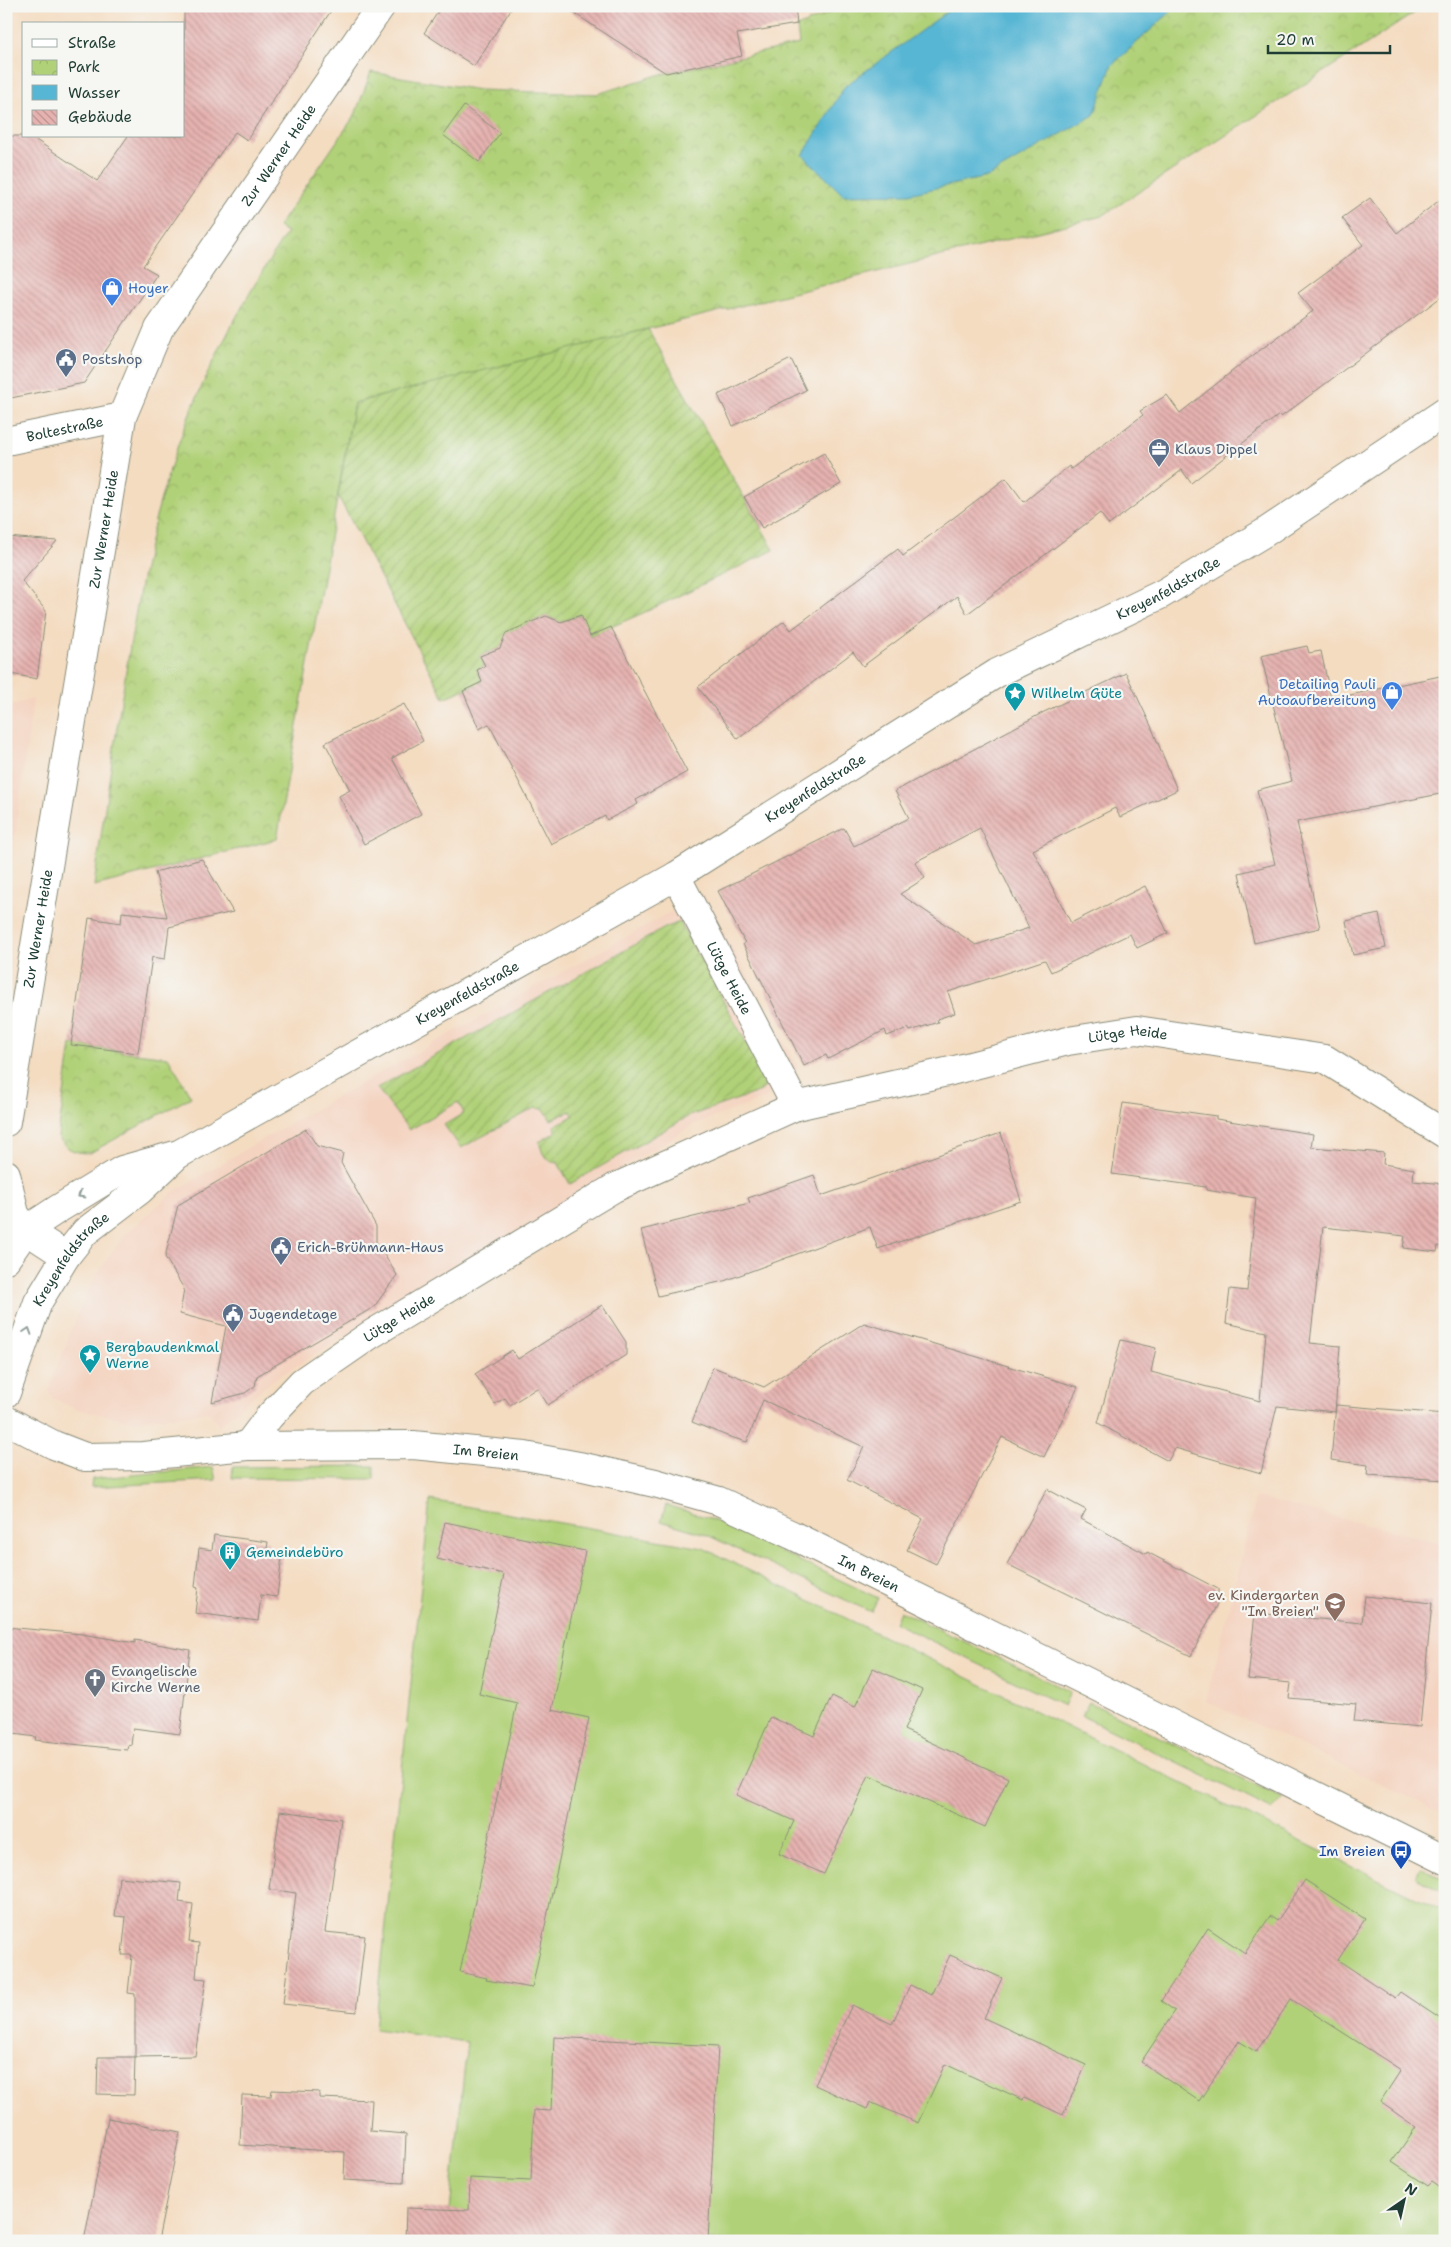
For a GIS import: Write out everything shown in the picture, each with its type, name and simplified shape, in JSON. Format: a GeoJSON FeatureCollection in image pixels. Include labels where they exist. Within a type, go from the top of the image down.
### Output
{"type":"FeatureCollection","features":[{"type":"Feature","properties":{"kind":"street","name":"Zur Werner Heide"},"geometry":{"type":"LineString","coordinates":[[6,1122],[122,417],[159,329],[381,6]]}},
{"type":"Feature","properties":{"kind":"street","name":"Kreyenfeldstraße"},"geometry":{"type":"LineString","coordinates":[[6,1393],[38,1302],[66,1256],[85,1232],[140,1190],[179,1154],[676,876],[997,673],[1162,594],[1255,538],[1445,412]]}},
{"type":"Feature","properties":{"kind":"street","name":"Boltestraße"},"geometry":{"type":"LineString","coordinates":[[6,441],[122,417]]}},
{"type":"Feature","properties":{"kind":"street","name":"Lütge Heide"},"geometry":{"type":"LineString","coordinates":[[676,876],[796,1106]]}},
{"type":"Feature","properties":{"kind":"street","name":"Lütge Heide"},"geometry":{"type":"LineString","coordinates":[[247,1446],[269,1417],[302,1382],[370,1335],[614,1188],[796,1106],[951,1071],[1068,1041],[1137,1030],[1325,1058],[1445,1134]]}},
{"type":"Feature","properties":{"kind":"street","name":"Kreyenfeldstraße"},"geometry":{"type":"LineString","coordinates":[[6,1259],[26,1230],[122,1170],[179,1154]]}},
{"type":"Feature","properties":{"kind":"street"},"geometry":{"type":"LineString","coordinates":[[6,1174],[15,1214],[26,1230],[66,1256]]}},
{"type":"Feature","properties":{"kind":"street"},"geometry":{"type":"LineString","coordinates":[[6,1420],[54,1445],[85,1457],[143,1456],[247,1446]]}},
{"type":"Feature","properties":{"kind":"street","name":"Im Breien"},"geometry":{"type":"LineString","coordinates":[[247,1446],[413,1445],[475,1450],[579,1466],[655,1483],[718,1501],[792,1535],[1445,1860]]}},
{"type":"Feature","properties":{"kind":"shaded area"},"geometry":{"type":"Polygon","coordinates":[[[33,699],[6,904],[6,707],[33,699]]]}},
{"type":"Feature","properties":{"kind":"shaded area"},"geometry":{"type":"Polygon","coordinates":[[[703,894],[798,1067],[765,1098],[695,1124],[273,1380],[219,1425],[208,1412],[132,1421],[76,1409],[52,1398],[49,1393],[55,1372],[84,1298],[103,1265],[127,1233],[173,1192],[299,1118],[703,894]]]}},
{"type":"Feature","properties":{"kind":"shaded area","name":"ev. Kindergarten \"Im Breien\""},"geometry":{"type":"Polygon","coordinates":[[[1256,1497],[1445,1544],[1445,1814],[1206,1701],[1256,1497]]]}},
{"type":"Feature","properties":{"kind":"green space"},"geometry":{"type":"Polygon","coordinates":[[[845,6],[1425,6],[1102,216],[648,329],[541,358],[354,403],[277,839],[94,886],[118,720],[140,590],[156,515],[171,466],[207,375],[237,316],[287,232],[278,227],[355,115],[371,72],[479,90],[597,94],[658,75],[799,44],[797,27],[845,6]]]}},
{"type":"Feature","properties":{"kind":"green space"},"geometry":{"type":"Polygon","coordinates":[[[648,329],[774,550],[643,613],[590,636],[580,615],[561,622],[546,616],[507,633],[500,648],[480,656],[485,666],[477,670],[482,682],[444,698],[338,496],[354,403],[648,329]]]}},
{"type":"Feature","properties":{"kind":"green space"},"geometry":{"type":"Polygon","coordinates":[[[680,922],[764,1075],[767,1085],[761,1091],[689,1116],[570,1184],[557,1161],[552,1162],[543,1154],[539,1142],[556,1132],[554,1126],[573,1116],[570,1111],[551,1120],[544,1109],[535,1108],[461,1148],[444,1125],[464,1113],[458,1102],[409,1130],[377,1088],[665,928],[680,922]]]}},
{"type":"Feature","properties":{"kind":"green space"},"geometry":{"type":"Polygon","coordinates":[[[71,1045],[168,1057],[191,1097],[90,1153],[71,1150],[64,1145],[58,1136],[71,1045]]]}},
{"type":"Feature","properties":{"kind":"green space"},"geometry":{"type":"Polygon","coordinates":[[[374,1466],[374,1479],[232,1478],[233,1467],[374,1466]]]}},
{"type":"Feature","properties":{"kind":"green space"},"geometry":{"type":"Polygon","coordinates":[[[213,1467],[216,1480],[91,1487],[92,1479],[213,1467]]]}},
{"type":"Feature","properties":{"kind":"green space"},"geometry":{"type":"Polygon","coordinates":[[[430,1500],[703,1548],[1445,1912],[1445,2241],[447,2241],[467,2042],[375,2029],[430,1500]]]}},
{"type":"Feature","properties":{"kind":"green space"},"geometry":{"type":"Polygon","coordinates":[[[666,1505],[709,1518],[878,1598],[871,1612],[705,1534],[661,1521],[666,1505]]]}},
{"type":"Feature","properties":{"kind":"green space"},"geometry":{"type":"Polygon","coordinates":[[[900,1611],[1070,1692],[1064,1706],[895,1623],[900,1611]]]}},
{"type":"Feature","properties":{"kind":"green space"},"geometry":{"type":"Polygon","coordinates":[[[1089,1702],[1284,1799],[1271,1809],[1082,1716],[1089,1702]]]}},
{"type":"Feature","properties":{"kind":"green space"},"geometry":{"type":"Polygon","coordinates":[[[1420,1867],[1445,1880],[1445,1892],[1416,1877],[1420,1867]]]}},
{"type":"Feature","properties":{"kind":"water"},"geometry":{"type":"Polygon","coordinates":[[[955,6],[1177,6],[1112,65],[1094,115],[987,177],[909,194],[843,195],[803,155],[845,86],[955,6]]]}},
{"type":"Feature","properties":{"kind":"building"},"geometry":{"type":"Polygon","coordinates":[[[184,6],[334,6],[247,140],[235,132],[143,266],[157,274],[84,383],[6,399],[6,136],[33,138],[97,181],[127,138],[185,138],[184,6]]]}},
{"type":"Feature","properties":{"kind":"building"},"geometry":{"type":"Polygon","coordinates":[[[442,6],[513,6],[474,66],[424,33],[442,6]]]}},
{"type":"Feature","properties":{"kind":"building"},"geometry":{"type":"Polygon","coordinates":[[[563,6],[795,6],[797,24],[737,34],[742,56],[666,73],[563,6]]]}},
{"type":"Feature","properties":{"kind":"building"},"geometry":{"type":"Polygon","coordinates":[[[464,106],[500,133],[479,162],[443,135],[464,106]]]}},
{"type":"Feature","properties":{"kind":"building"},"geometry":{"type":"Polygon","coordinates":[[[1445,196],[1445,294],[1281,417],[1279,415],[1191,483],[1182,470],[1109,525],[1100,513],[967,614],[957,596],[863,666],[853,652],[738,739],[698,687],[784,621],[791,630],[898,549],[903,556],[1006,478],[1024,502],[1069,466],[1071,469],[1143,415],[1140,411],[1167,395],[1180,413],[1240,365],[1313,311],[1298,293],[1363,245],[1342,218],[1370,198],[1397,233],[1445,196]]]}},
{"type":"Feature","properties":{"kind":"building"},"geometry":{"type":"Polygon","coordinates":[[[791,359],[806,390],[733,426],[718,395],[791,359]]]}},
{"type":"Feature","properties":{"kind":"building"},"geometry":{"type":"Polygon","coordinates":[[[824,453],[841,484],[762,528],[744,497],[824,453]]]}},
{"type":"Feature","properties":{"kind":"building"},"geometry":{"type":"Polygon","coordinates":[[[6,537],[57,541],[22,581],[46,611],[37,679],[6,673],[6,537]]]}},
{"type":"Feature","properties":{"kind":"building"},"geometry":{"type":"Polygon","coordinates":[[[581,615],[590,636],[611,627],[687,772],[636,800],[638,804],[607,820],[605,816],[551,844],[489,724],[479,729],[463,691],[482,682],[477,670],[485,666],[480,656],[500,648],[506,633],[546,616],[561,622],[581,615]]]}},
{"type":"Feature","properties":{"kind":"building"},"geometry":{"type":"Polygon","coordinates":[[[1307,646],[1309,653],[1321,651],[1331,699],[1445,675],[1445,793],[1297,822],[1320,928],[1254,943],[1239,873],[1275,864],[1257,790],[1292,781],[1261,656],[1307,646]]]}},
{"type":"Feature","properties":{"kind":"building"},"geometry":{"type":"Polygon","coordinates":[[[1126,673],[1151,726],[1177,790],[1120,817],[1115,808],[1033,850],[1071,923],[1145,886],[1168,933],[1137,948],[1130,934],[1051,972],[1045,960],[948,992],[955,1013],[937,1019],[938,1022],[910,1031],[908,1028],[887,1036],[885,1030],[828,1059],[826,1055],[804,1066],[718,891],[844,828],[854,846],[909,818],[895,791],[1044,712],[1126,673]],[[980,828],[915,862],[925,878],[900,894],[976,945],[1029,928],[980,828]]]}},
{"type":"Feature","properties":{"kind":"building"},"geometry":{"type":"Polygon","coordinates":[[[404,704],[423,741],[392,758],[421,814],[364,844],[339,796],[350,790],[325,743],[404,704]]]}},
{"type":"Feature","properties":{"kind":"building"},"geometry":{"type":"Polygon","coordinates":[[[202,859],[233,912],[169,927],[165,959],[152,957],[138,1053],[71,1045],[89,918],[121,923],[122,912],[167,917],[155,872],[202,859]]]}},
{"type":"Feature","properties":{"kind":"building"},"geometry":{"type":"Polygon","coordinates":[[[1379,914],[1386,948],[1353,955],[1346,921],[1379,914]]]}},
{"type":"Feature","properties":{"kind":"building"},"geometry":{"type":"Polygon","coordinates":[[[1123,1103],[1216,1116],[1216,1119],[1313,1134],[1311,1147],[1384,1153],[1383,1164],[1414,1169],[1413,1181],[1445,1184],[1445,1247],[1438,1246],[1437,1252],[1403,1248],[1405,1236],[1323,1227],[1310,1343],[1340,1346],[1335,1412],[1277,1406],[1261,1473],[1175,1448],[1168,1461],[1098,1423],[1121,1340],[1156,1348],[1151,1372],[1260,1401],[1266,1332],[1226,1323],[1230,1289],[1247,1291],[1256,1198],[1206,1190],[1206,1187],[1112,1174],[1123,1103]]]}},
{"type":"Feature","properties":{"kind":"building","name":"Erich-Brühmann-Haus"},"geometry":{"type":"Polygon","coordinates":[[[306,1129],[317,1146],[343,1153],[341,1163],[376,1226],[376,1242],[397,1275],[374,1307],[257,1376],[255,1386],[245,1393],[212,1402],[226,1326],[180,1314],[184,1289],[165,1257],[178,1205],[306,1129]]]}},
{"type":"Feature","properties":{"kind":"building"},"geometry":{"type":"Polygon","coordinates":[[[1001,1133],[1021,1201],[878,1249],[870,1227],[724,1281],[658,1296],[641,1230],[750,1203],[748,1198],[814,1175],[821,1196],[1001,1133]]]}},
{"type":"Feature","properties":{"kind":"building"},"geometry":{"type":"Polygon","coordinates":[[[602,1305],[626,1342],[626,1355],[548,1405],[537,1388],[510,1405],[505,1398],[495,1404],[475,1374],[512,1350],[518,1359],[602,1305]]]}},
{"type":"Feature","properties":{"kind":"building"},"geometry":{"type":"Polygon","coordinates":[[[864,1323],[1078,1387],[1044,1457],[1002,1437],[936,1564],[907,1550],[923,1519],[847,1480],[864,1447],[763,1400],[747,1442],[692,1422],[713,1367],[764,1387],[864,1323]]]}},
{"type":"Feature","properties":{"kind":"building"},"geometry":{"type":"Polygon","coordinates":[[[1336,1405],[1445,1414],[1445,1480],[1367,1475],[1368,1465],[1331,1460],[1336,1405]]]}},
{"type":"Feature","properties":{"kind":"building"},"geometry":{"type":"Polygon","coordinates":[[[1047,1489],[1086,1510],[1081,1519],[1146,1554],[1147,1552],[1218,1589],[1218,1602],[1191,1656],[1007,1564],[1047,1489]]]}},
{"type":"Feature","properties":{"kind":"building"},"geometry":{"type":"Polygon","coordinates":[[[445,1522],[585,1551],[552,1710],[589,1718],[532,1988],[486,1980],[487,1978],[460,1972],[517,1703],[479,1694],[504,1574],[437,1559],[445,1522]]]}},
{"type":"Feature","properties":{"kind":"building","name":"Gemeindebüro"},"geometry":{"type":"Polygon","coordinates":[[[214,1535],[268,1542],[266,1555],[282,1556],[277,1597],[261,1595],[258,1621],[195,1613],[198,1588],[195,1587],[199,1548],[212,1550],[214,1535]]]}},
{"type":"Feature","properties":{"kind":"building"},"geometry":{"type":"Polygon","coordinates":[[[1365,1596],[1432,1603],[1420,1727],[1354,1721],[1356,1704],[1289,1698],[1291,1683],[1248,1679],[1255,1613],[1362,1623],[1365,1596]]]}},
{"type":"Feature","properties":{"kind":"building","name":"Evangelische Kirche Werne"},"geometry":{"type":"Polygon","coordinates":[[[6,1627],[82,1634],[135,1643],[135,1640],[190,1650],[180,1734],[133,1728],[131,1746],[128,1745],[127,1750],[35,1740],[36,1737],[6,1733],[6,1627]]]}},
{"type":"Feature","properties":{"kind":"building"},"geometry":{"type":"Polygon","coordinates":[[[873,1668],[922,1690],[904,1730],[1008,1778],[985,1827],[869,1775],[824,1874],[779,1854],[794,1821],[736,1795],[771,1717],[814,1736],[832,1696],[855,1707],[873,1668]]]}},
{"type":"Feature","properties":{"kind":"building"},"geometry":{"type":"Polygon","coordinates":[[[280,1811],[341,1819],[325,1932],[365,1936],[356,2012],[283,2004],[296,1893],[269,1889],[280,1811]]]}},
{"type":"Feature","properties":{"kind":"building"},"geometry":{"type":"Polygon","coordinates":[[[119,1877],[181,1883],[179,1902],[193,1904],[189,1942],[199,1943],[196,1978],[206,1979],[195,2056],[135,2057],[135,1994],[128,1993],[132,1955],[122,1955],[126,1917],[115,1916],[119,1877]]]}},
{"type":"Feature","properties":{"kind":"building"},"geometry":{"type":"Polygon","coordinates":[[[1305,1880],[1365,1919],[1338,1960],[1395,1998],[1400,1992],[1445,2022],[1445,2191],[1432,2182],[1428,2186],[1392,2162],[1416,2127],[1380,2102],[1401,2070],[1291,1999],[1256,2052],[1239,2041],[1199,2101],[1141,2062],[1175,2011],[1161,2001],[1208,1928],[1245,1953],[1270,1916],[1277,1921],[1305,1880]]]}},
{"type":"Feature","properties":{"kind":"building"},"geometry":{"type":"Polygon","coordinates":[[[950,1955],[1002,1978],[984,2018],[1086,2065],[1063,2115],[1024,2097],[1023,2100],[945,2064],[918,2123],[870,2102],[867,2109],[815,2085],[852,2005],[892,2024],[910,1985],[931,1995],[950,1955]]]}},
{"type":"Feature","properties":{"kind":"building"},"geometry":{"type":"Polygon","coordinates":[[[554,2037],[718,2046],[708,2241],[405,2241],[406,2208],[469,2210],[470,2178],[531,2181],[534,2110],[551,2111],[554,2037]]]}},
{"type":"Feature","properties":{"kind":"building"},"geometry":{"type":"Polygon","coordinates":[[[98,2057],[135,2057],[134,2095],[97,2094],[98,2057]]]}},
{"type":"Feature","properties":{"kind":"building"},"geometry":{"type":"Polygon","coordinates":[[[272,2090],[319,2092],[319,2098],[372,2100],[370,2131],[406,2134],[404,2183],[344,2180],[345,2152],[240,2145],[242,2095],[271,2096],[272,2090]]]}},
{"type":"Feature","properties":{"kind":"building"},"geometry":{"type":"Polygon","coordinates":[[[108,2118],[180,2132],[158,2241],[84,2241],[108,2118]]]}},
{"type":"Feature","properties":{"kind":"place","name":"Hoyer"},"geometry":{"type":"Point","coordinates":[112,307]}},
{"type":"Feature","properties":{"kind":"place","name":"Postshop"},"geometry":{"type":"Point","coordinates":[66,378]}},
{"type":"Feature","properties":{"kind":"place","name":"Klaus Dippel"},"geometry":{"type":"Point","coordinates":[1159,468]}},
{"type":"Feature","properties":{"kind":"place","name":"Detailing Pauli Autoaufbereitung"},"geometry":{"type":"Point","coordinates":[1392,711]}},
{"type":"Feature","properties":{"kind":"place","name":"Wilhelm Güte"},"geometry":{"type":"Point","coordinates":[1015,712]}},
{"type":"Feature","properties":{"kind":"place","name":"Erich-Brühmann-Haus"},"geometry":{"type":"Point","coordinates":[281,1266]}},
{"type":"Feature","properties":{"kind":"place","name":"Jugendetage"},"geometry":{"type":"Point","coordinates":[233,1333]}},
{"type":"Feature","properties":{"kind":"place","name":"Bergbaudenkmal Werne"},"geometry":{"type":"Point","coordinates":[90,1374]}},
{"type":"Feature","properties":{"kind":"place","name":"Gemeindebüro"},"geometry":{"type":"Point","coordinates":[230,1571]}},
{"type":"Feature","properties":{"kind":"place","name":"ev. Kindergarten \"Im Breien\""},"geometry":{"type":"Point","coordinates":[1335,1622]}},
{"type":"Feature","properties":{"kind":"place","name":"Evangelische Kirche Werne"},"geometry":{"type":"Point","coordinates":[95,1698]}},
{"type":"Feature","properties":{"kind":"place","name":"Im Breien"},"geometry":{"type":"Point","coordinates":[1401,1870]}}]}
